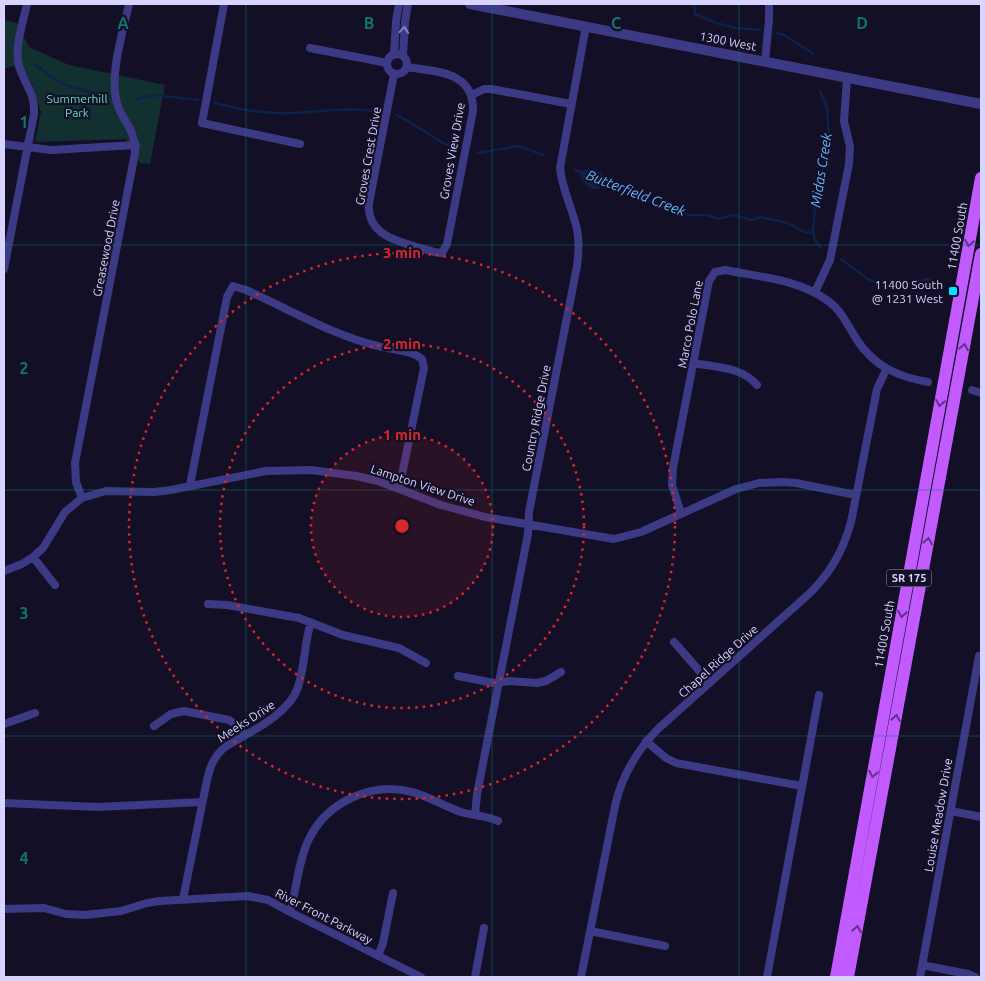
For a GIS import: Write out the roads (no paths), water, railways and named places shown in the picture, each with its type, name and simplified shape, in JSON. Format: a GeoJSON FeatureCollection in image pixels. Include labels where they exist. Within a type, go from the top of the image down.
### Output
{"type":"FeatureCollection","features":[{"type":"Feature","properties":{"kind":"main road","name":"11400 South"},"geometry":{"type":"LineString","coordinates":[[836,977],[981,178]]}},
{"type":"Feature","properties":{"kind":"main road","name":"SR 175"},"geometry":{"type":"LineString","coordinates":[[848,977],[981,254]]}},
{"type":"Feature","properties":{"kind":"street"},"geometry":{"type":"LineString","coordinates":[[4,268],[34,105],[33,96],[20,66],[18,55],[27,4]]}},
{"type":"Feature","properties":{"kind":"street","name":"Greasewood Drive"},"geometry":{"type":"LineString","coordinates":[[82,498],[76,482],[75,463],[136,145],[132,129],[116,103],[114,83],[129,4]]}},
{"type":"Feature","properties":{"kind":"street"},"geometry":{"type":"LineString","coordinates":[[224,4],[202,123],[300,144]]}},
{"type":"Feature","properties":{"kind":"street"},"geometry":{"type":"LineString","coordinates":[[398,55],[396,21],[399,4]]}},
{"type":"Feature","properties":{"kind":"street"},"geometry":{"type":"LineString","coordinates":[[398,55],[408,4]]}},
{"type":"Feature","properties":{"kind":"street","name":"1300 West"},"geometry":{"type":"LineString","coordinates":[[470,4],[484,5],[847,79],[981,104]]}},
{"type":"Feature","properties":{"kind":"street"},"geometry":{"type":"LineString","coordinates":[[765,62],[769,4]]}},
{"type":"Feature","properties":{"kind":"street","name":"Country Ridge Drive"},"geometry":{"type":"LineString","coordinates":[[475,815],[477,794],[528,534],[529,512],[579,251],[576,223],[565,196],[560,168],[586,26]]}},
{"type":"Feature","properties":{"kind":"street"},"geometry":{"type":"LineString","coordinates":[[310,48],[387,63]]}},
{"type":"Feature","properties":{"kind":"street"},"geometry":{"type":"LineString","coordinates":[[398,55],[407,61],[407,67],[400,74],[394,74],[388,68],[387,63],[388,59],[398,55]]}},
{"type":"Feature","properties":{"kind":"street","name":"Groves View Drive"},"geometry":{"type":"LineString","coordinates":[[407,67],[455,77],[468,87],[472,95],[473,111],[447,244],[442,253]]}},
{"type":"Feature","properties":{"kind":"street","name":"Groves Crest Drive"},"geometry":{"type":"LineString","coordinates":[[394,74],[369,202],[369,215],[374,227],[383,234],[434,252],[442,253]]}},
{"type":"Feature","properties":{"kind":"street"},"geometry":{"type":"LineString","coordinates":[[815,292],[830,260],[849,164],[850,147],[844,121],[847,79]]}},
{"type":"Feature","properties":{"kind":"street"},"geometry":{"type":"LineString","coordinates":[[472,95],[491,89],[571,104]]}},
{"type":"Feature","properties":{"kind":"street"},"geometry":{"type":"LineString","coordinates":[[4,144],[27,146],[42,150],[136,145]]}},
{"type":"Feature","properties":{"kind":"street","name":"Marco Polo Lane"},"geometry":{"type":"LineString","coordinates":[[681,513],[674,494],[672,477],[709,281],[715,272],[725,270],[790,283],[815,292],[835,307],[846,320],[866,352],[886,370],[906,378],[928,382]]}},
{"type":"Feature","properties":{"kind":"street"},"geometry":{"type":"LineString","coordinates":[[190,485],[227,297],[233,286],[246,290],[355,340],[413,354],[422,359],[424,368],[400,489]]}},
{"type":"Feature","properties":{"kind":"street"},"geometry":{"type":"LineString","coordinates":[[693,363],[740,372],[750,377],[757,385]]}},
{"type":"Feature","properties":{"kind":"street","name":"Chapel Ridge Drive"},"geometry":{"type":"LineString","coordinates":[[581,977],[619,789],[634,756],[646,741],[810,593],[831,569],[846,540],[877,389],[886,370]]}},
{"type":"Feature","properties":{"kind":"street"},"geometry":{"type":"LineString","coordinates":[[972,390],[981,393]]}},
{"type":"Feature","properties":{"kind":"street","name":"Lampton View Drive"},"geometry":{"type":"LineString","coordinates":[[4,571],[33,558],[42,548],[65,512],[82,498],[106,491],[154,492],[266,471],[311,470],[356,476],[400,489],[463,512],[614,539],[632,535],[736,489],[759,483],[796,483],[856,495]]}},
{"type":"Feature","properties":{"kind":"street"},"geometry":{"type":"LineString","coordinates":[[33,558],[55,585]]}},
{"type":"Feature","properties":{"kind":"street"},"geometry":{"type":"LineString","coordinates":[[208,604],[228,605],[291,616],[343,635],[399,648],[426,663]]}},
{"type":"Feature","properties":{"kind":"street","name":"Meeks Drive"},"geometry":{"type":"LineString","coordinates":[[183,899],[202,802],[209,772],[215,758],[225,747],[282,711],[292,700],[299,683],[311,622]]}},
{"type":"Feature","properties":{"kind":"street"},"geometry":{"type":"LineString","coordinates":[[674,642],[710,683]]}},
{"type":"Feature","properties":{"kind":"street","name":"Louise Meadow Drive"},"geometry":{"type":"LineString","coordinates":[[920,977],[980,657]]}},
{"type":"Feature","properties":{"kind":"street"},"geometry":{"type":"LineString","coordinates":[[458,676],[491,682],[542,683],[561,672]]}},
{"type":"Feature","properties":{"kind":"street"},"geometry":{"type":"LineString","coordinates":[[767,977],[819,695]]}},
{"type":"Feature","properties":{"kind":"street"},"geometry":{"type":"LineString","coordinates":[[154,726],[171,714],[184,711],[230,720],[238,726],[244,736]]}},
{"type":"Feature","properties":{"kind":"street"},"geometry":{"type":"LineString","coordinates":[[4,724],[36,713]]}},
{"type":"Feature","properties":{"kind":"street"},"geometry":{"type":"LineString","coordinates":[[646,741],[666,758],[676,762],[802,786]]}},
{"type":"Feature","properties":{"kind":"street"},"geometry":{"type":"LineString","coordinates":[[290,912],[304,852],[310,836],[326,816],[348,799],[373,791],[400,790],[420,794],[456,810],[483,815],[498,821]]}},
{"type":"Feature","properties":{"kind":"street"},"geometry":{"type":"LineString","coordinates":[[4,802],[98,807],[202,802]]}},
{"type":"Feature","properties":{"kind":"street"},"geometry":{"type":"LineString","coordinates":[[951,811],[981,817]]}},
{"type":"Feature","properties":{"kind":"street"},"geometry":{"type":"LineString","coordinates":[[378,956],[383,944],[393,893]]}},
{"type":"Feature","properties":{"kind":"street","name":"River Front Parkway"},"geometry":{"type":"LineString","coordinates":[[4,909],[44,908],[66,914],[85,915],[121,911],[147,903],[183,899],[254,896],[276,903],[290,912],[421,977]]}},
{"type":"Feature","properties":{"kind":"street"},"geometry":{"type":"LineString","coordinates":[[475,977],[484,928]]}},
{"type":"Feature","properties":{"kind":"street"},"geometry":{"type":"LineString","coordinates":[[590,932],[665,946]]}},
{"type":"Feature","properties":{"kind":"street"},"geometry":{"type":"LineString","coordinates":[[922,965],[975,977]]}},
{"type":"Feature","properties":{"kind":"water"},"geometry":{"type":"Polygon","coordinates":[[[593,169],[602,173],[605,180],[600,189],[592,189],[586,185],[581,176],[580,172],[593,169]]]}},
{"type":"Feature","properties":{"kind":"waterway","name":"Midas Creek"},"geometry":{"type":"LineString","coordinates":[[694,4],[695,14],[716,23],[736,28],[760,30]]}},
{"type":"Feature","properties":{"kind":"waterway","name":"Midas Creek"},"geometry":{"type":"LineString","coordinates":[[777,33],[782,34],[814,54]]}},
{"type":"Feature","properties":{"kind":"waterway","name":"Butterfield Creek"},"geometry":{"type":"LineString","coordinates":[[36,65],[51,77],[64,84],[97,93]]}},
{"type":"Feature","properties":{"kind":"waterway","name":"Midas Creek"},"geometry":{"type":"LineString","coordinates":[[820,91],[827,107],[829,138],[815,207],[813,232],[815,240],[821,248]]}},
{"type":"Feature","properties":{"kind":"waterway","name":"Butterfield Creek"},"geometry":{"type":"LineString","coordinates":[[136,99],[155,95],[198,100]]}},
{"type":"Feature","properties":{"kind":"waterway","name":"Butterfield Creek"},"geometry":{"type":"LineString","coordinates":[[215,103],[244,110],[272,113],[344,110],[374,111]]}},
{"type":"Feature","properties":{"kind":"waterway","name":"Butterfield Creek"},"geometry":{"type":"LineString","coordinates":[[396,115],[451,147]]}},
{"type":"Feature","properties":{"kind":"waterway","name":"Butterfield Creek"},"geometry":{"type":"LineString","coordinates":[[478,153],[518,146],[544,155]]}},
{"type":"Feature","properties":{"kind":"waterway","name":"Butterfield Creek"},"geometry":{"type":"LineString","coordinates":[[575,170],[583,173]]}},
{"type":"Feature","properties":{"kind":"waterway","name":"Butterfield Creek"},"geometry":{"type":"LineString","coordinates":[[602,180],[656,204],[676,208],[688,215],[708,215],[718,219],[733,215],[752,220],[761,217],[788,223],[806,233],[813,232]]}},
{"type":"Feature","properties":{"kind":"waterway","name":"Midas Creek"},"geometry":{"type":"LineString","coordinates":[[841,259],[866,278],[883,286],[902,282],[911,286],[926,279],[941,283]]}},
{"type":"Feature","properties":{"kind":"place","name":"11400 South @ 1231 West"},"geometry":{"type":"Point","coordinates":[953,291]}},
{"type":"Feature","properties":{"kind":"park label","name":"Summerhill Park"},"geometry":{"type":"Point","coordinates":[77,105]}}]}
